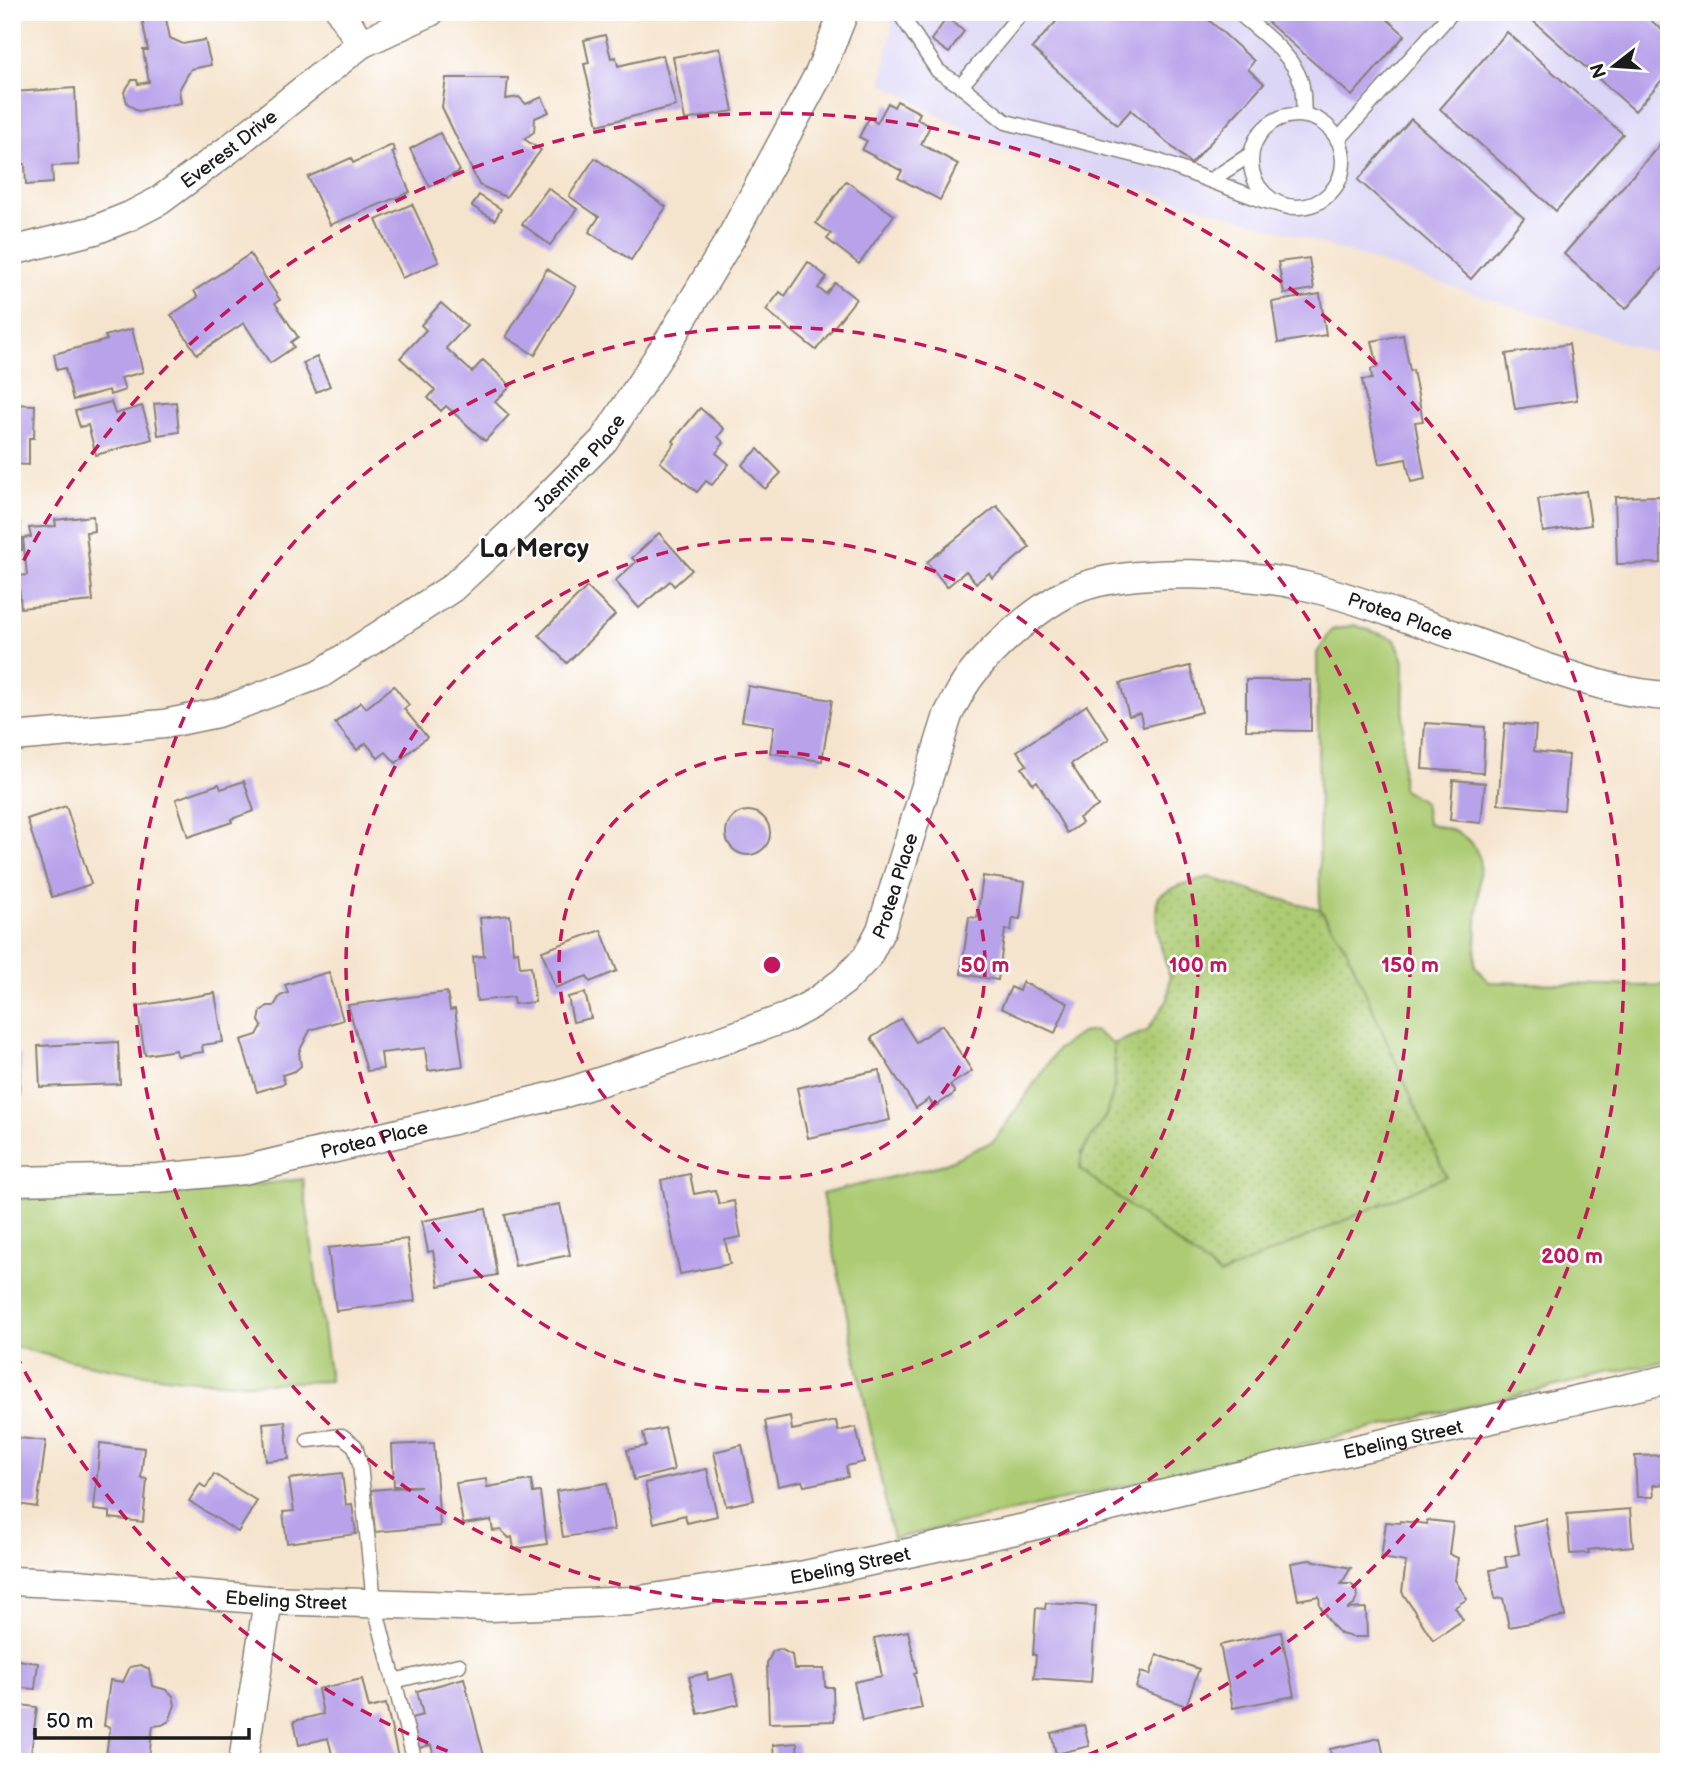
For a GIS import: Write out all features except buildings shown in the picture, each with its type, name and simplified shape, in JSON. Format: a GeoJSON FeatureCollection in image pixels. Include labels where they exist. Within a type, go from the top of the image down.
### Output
{"type":"FeatureCollection","features":[{"type":"Feature","properties":{"kind":"street"},"geometry":{"type":"LineString","coordinates":[[341,12],[361,44]]}},
{"type":"Feature","properties":{"kind":"street","name":"Everest Drive"},"geometry":{"type":"LineString","coordinates":[[12,251],[96,230],[159,201],[361,44],[430,12]]}},
{"type":"Feature","properties":{"kind":"street","name":"Jasmine Place"},"geometry":{"type":"LineString","coordinates":[[12,737],[164,724],[216,713],[320,674],[453,588],[522,523],[604,439],[670,340],[732,236],[820,72],[844,12]]}},
{"type":"Feature","properties":{"kind":"street","name":"Protea Place"},"geometry":{"type":"LineString","coordinates":[[12,1181],[157,1178],[244,1170],[562,1094],[788,1017],[844,981],[867,957],[881,930],[948,715],[964,685],[1011,634],[1047,605],[1077,588],[1106,579],[1149,575],[1214,575],[1305,586],[1400,615],[1484,647],[1601,685],[1646,695],[1669,696]]}},
{"type":"Feature","properties":{"kind":"street","name":"Ebeling Street"},"geometry":{"type":"LineString","coordinates":[[12,1581],[268,1600],[491,1607],[634,1601],[805,1575],[1020,1529],[1243,1475],[1669,1379]]}},
{"type":"Feature","properties":{"kind":"street"},"geometry":{"type":"LineString","coordinates":[[243,1762],[268,1600]]}},
{"type":"Feature","properties":{"kind":"lane"},"geometry":{"type":"LineString","coordinates":[[899,12],[939,71],[1006,122],[1158,161],[1262,200],[1289,207],[1318,203],[1338,183],[1343,155],[1330,129],[1318,120],[1290,115],[1270,124],[1256,140],[1251,154],[1251,168],[1264,194],[1276,203],[1289,207]]}},
{"type":"Feature","properties":{"kind":"lane"},"geometry":{"type":"LineString","coordinates":[[961,86],[1022,12]]}},
{"type":"Feature","properties":{"kind":"lane"},"geometry":{"type":"LineString","coordinates":[[1238,12],[1289,61],[1301,82],[1304,116]]}},
{"type":"Feature","properties":{"kind":"lane"},"geometry":{"type":"LineString","coordinates":[[1338,141],[1452,12]]}},
{"type":"Feature","properties":{"kind":"lane"},"geometry":{"type":"LineString","coordinates":[[1210,180],[1251,154]]}},
{"type":"Feature","properties":{"kind":"lane"},"geometry":{"type":"LineString","coordinates":[[308,1440],[342,1436],[355,1446],[360,1464],[374,1603],[415,1762]]}},
{"type":"Feature","properties":{"kind":"lane"},"geometry":{"type":"LineString","coordinates":[[394,1681],[459,1665]]}},
{"type":"Feature","properties":{"kind":"shaded area"},"geometry":{"type":"Polygon","coordinates":[[[894,12],[1669,12],[1669,358],[1289,233],[997,148],[882,83],[894,12]]]}},
{"type":"Feature","properties":{"kind":"green space"},"geometry":{"type":"Polygon","coordinates":[[[1354,625],[1395,639],[1404,661],[1402,788],[1424,802],[1427,823],[1452,830],[1465,838],[1480,859],[1475,966],[1489,982],[1669,985],[1669,1360],[893,1539],[822,1194],[941,1165],[994,1141],[1058,1049],[1081,1033],[1095,1031],[1113,1044],[1117,1081],[1105,1117],[1080,1154],[1346,948],[1320,909],[1317,653],[1332,630],[1354,625]]]}},
{"type":"Feature","properties":{"kind":"green space"},"geometry":{"type":"Polygon","coordinates":[[[1209,877],[1320,909],[1346,948],[1446,1176],[1220,1275],[1080,1169],[1086,1146],[1106,1115],[1112,1096],[1115,1072],[1113,1044],[1147,1031],[1168,999],[1170,977],[1159,940],[1156,917],[1160,895],[1180,885],[1209,877]]]}},
{"type":"Feature","properties":{"kind":"green space"},"geometry":{"type":"Polygon","coordinates":[[[303,1179],[330,1381],[250,1383],[153,1376],[12,1346],[12,1199],[192,1193],[303,1179]]]}},
{"type":"Feature","properties":{"kind":"district","name":"La Mercy"},"geometry":{"type":"Point","coordinates":[534,548]}}]}
